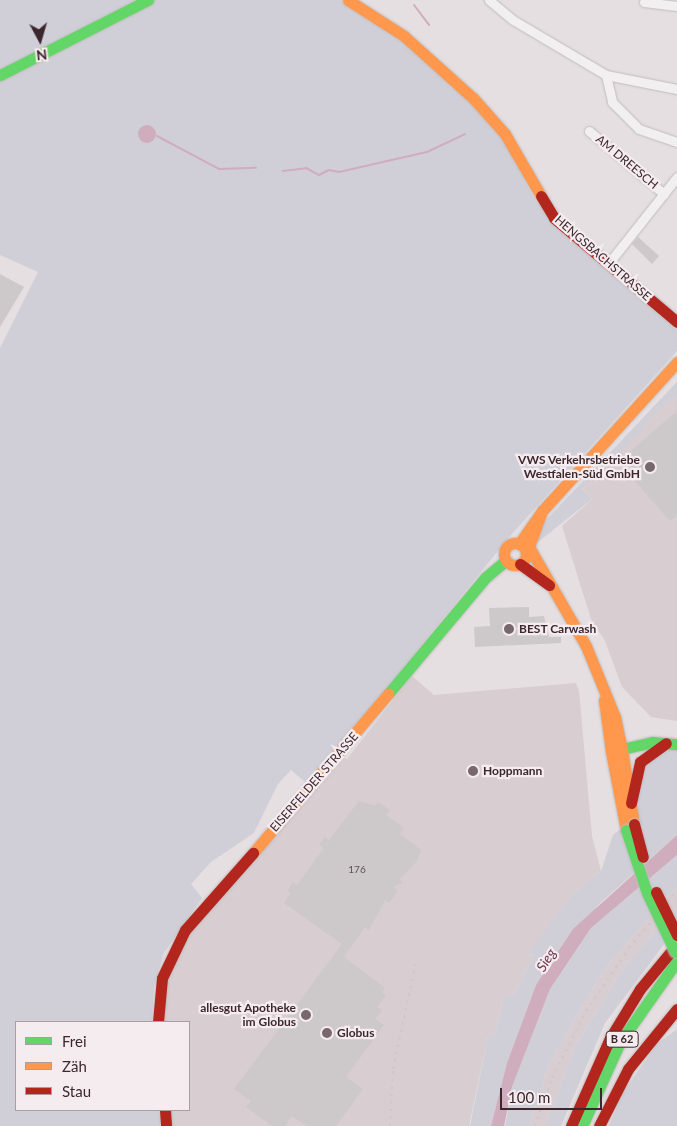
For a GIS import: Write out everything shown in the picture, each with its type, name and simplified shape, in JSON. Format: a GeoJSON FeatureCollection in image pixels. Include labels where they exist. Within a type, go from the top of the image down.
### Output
{"type":"FeatureCollection","features":[{"type":"Feature","properties":{"kind":"main road"},"geometry":{"type":"LineString","coordinates":[[0,75],[23,60],[89,33],[148,0]]}},
{"type":"Feature","properties":{"kind":"main road","name":"HENGSBACHSTRASSE"},"geometry":{"type":"LineString","coordinates":[[348,0],[404,36],[474,99],[505,134],[554,218],[677,322]]}},
{"type":"Feature","properties":{"kind":"main road","name":"EISERFELDER STRASSE"},"geometry":{"type":"LineString","coordinates":[[158,1021],[162,978],[168,958],[185,930],[336,757],[477,587],[506,560],[508,546],[519,544],[542,511],[676,364]]}},
{"type":"Feature","properties":{"kind":"main road"},"geometry":{"type":"LineString","coordinates":[[542,511],[529,542],[586,646],[615,717],[616,750],[630,827],[647,893],[677,955]]}},
{"type":"Feature","properties":{"kind":"main road"},"geometry":{"type":"LineString","coordinates":[[519,544],[522,561]]}},
{"type":"Feature","properties":{"kind":"main road"},"geometry":{"type":"LineString","coordinates":[[506,560],[522,561],[552,587]]}},
{"type":"Feature","properties":{"kind":"main road"},"geometry":{"type":"LineString","coordinates":[[616,750],[637,751],[672,743]]}},
{"type":"Feature","properties":{"kind":"main road"},"geometry":{"type":"LineString","coordinates":[[672,743],[640,762],[631,803],[630,827],[656,891],[677,935]]}},
{"type":"Feature","properties":{"kind":"main road"},"geometry":{"type":"LineString","coordinates":[[616,750],[631,803]]}},
{"type":"Feature","properties":{"kind":"main road","name":"B 62"},"geometry":{"type":"LineString","coordinates":[[570,1126],[610,1038],[640,989],[677,944]]}},
{"type":"Feature","properties":{"kind":"main road","name":"B 62"},"geometry":{"type":"LineString","coordinates":[[582,1126],[620,1042],[677,961]]}},
{"type":"Feature","properties":{"kind":"main road","name":"B 62"},"geometry":{"type":"LineString","coordinates":[[599,1126],[628,1069],[677,1010]]}},
{"type":"Feature","properties":{"kind":"main road","name":"B 62"},"geometry":{"type":"LineString","coordinates":[[663,1025],[677,1019]]}},
{"type":"Feature","properties":{"kind":"main road"},"geometry":{"type":"LineString","coordinates":[[165,1111],[166,1126]]}},
{"type":"Feature","properties":{"kind":"street"},"geometry":{"type":"LineString","coordinates":[[489,0],[514,20],[606,75],[677,89]]}},
{"type":"Feature","properties":{"kind":"street"},"geometry":{"type":"LineString","coordinates":[[644,2],[677,6]]}},
{"type":"Feature","properties":{"kind":"street"},"geometry":{"type":"LineString","coordinates":[[606,75],[612,102],[639,129],[677,142]]}},
{"type":"Feature","properties":{"kind":"street","name":"AM DREESCH"},"geometry":{"type":"LineString","coordinates":[[589,131],[664,194]]}},
{"type":"Feature","properties":{"kind":"street","name":"AM DREESCH"},"geometry":{"type":"LineString","coordinates":[[608,264],[677,177]]}},
{"type":"Feature","properties":{"kind":"shaded area"},"geometry":{"type":"Polygon","coordinates":[[[0,0],[341,0],[398,36],[473,105],[505,142],[534,198],[557,227],[677,330],[677,351],[511,535],[349,734],[305,782],[291,770],[278,784],[254,833],[211,862],[191,884],[202,898],[164,953],[154,986],[152,1021],[15,1021],[15,1111],[159,1111],[160,1126],[0,1126],[0,348],[38,272],[0,255],[0,0]]]}},
{"type":"Feature","properties":{"kind":"shaded area"},"geometry":{"type":"Polygon","coordinates":[[[147,125],[153,128],[156,134],[153,140],[147,143],[141,140],[138,134],[141,128],[147,125]]]}},
{"type":"Feature","properties":{"kind":"shaded area"},"geometry":{"type":"Polygon","coordinates":[[[677,382],[677,721],[651,717],[622,687],[605,641],[591,619],[562,526],[592,499],[580,485],[677,382]]]}},
{"type":"Feature","properties":{"kind":"shaded area"},"geometry":{"type":"Polygon","coordinates":[[[677,382],[677,395],[643,424],[645,428],[582,488],[592,499],[538,542],[538,531],[546,520],[677,382]]]}},
{"type":"Feature","properties":{"kind":"shaded area"},"geometry":{"type":"Polygon","coordinates":[[[412,676],[434,695],[576,683],[579,691],[592,836],[601,871],[572,895],[529,954],[534,956],[513,995],[504,995],[495,1036],[488,1036],[469,1126],[166,1126],[165,1111],[190,1111],[190,1021],[158,1021],[168,958],[341,756],[347,759],[412,676]]]}},
{"type":"Feature","properties":{"kind":"shaded area"},"geometry":{"type":"Polygon","coordinates":[[[677,749],[677,835],[600,903],[536,985],[507,1063],[491,1126],[470,1126],[488,1036],[495,1036],[504,995],[513,995],[534,956],[528,953],[572,895],[601,871],[613,835],[638,815],[635,790],[640,770],[662,751],[677,749]]]}},
{"type":"Feature","properties":{"kind":"shaded area"},"geometry":{"type":"Polygon","coordinates":[[[677,835],[677,855],[591,928],[550,989],[512,1087],[504,1126],[491,1126],[507,1063],[536,985],[573,929],[677,835]]]}},
{"type":"Feature","properties":{"kind":"shaded area"},"geometry":{"type":"Polygon","coordinates":[[[677,855],[677,886],[608,964],[571,1024],[547,1069],[529,1126],[505,1126],[512,1087],[550,989],[591,928],[677,855]]]}},
{"type":"Feature","properties":{"kind":"shaded area"},"geometry":{"type":"Polygon","coordinates":[[[677,886],[677,908],[624,967],[575,1047],[545,1126],[529,1126],[547,1069],[571,1024],[608,964],[677,886]]]}},
{"type":"Feature","properties":{"kind":"shaded area"},"geometry":{"type":"Polygon","coordinates":[[[677,908],[677,927],[605,1023],[561,1126],[545,1126],[575,1047],[624,967],[677,908]]]}},
{"type":"Feature","properties":{"kind":"shaded area"},"geometry":{"type":"Polygon","coordinates":[[[677,1029],[677,1126],[609,1126],[622,1094],[657,1044],[677,1029]]]}},
{"type":"Feature","properties":{"kind":"building"},"geometry":{"type":"Polygon","coordinates":[[[638,237],[659,256],[652,264],[632,244],[638,237]]]}},
{"type":"Feature","properties":{"kind":"building"},"geometry":{"type":"Polygon","coordinates":[[[0,274],[24,287],[0,327],[0,274]]]}},
{"type":"Feature","properties":{"kind":"building","name":"VWS Verkehrsbetriebe Westfalen-Süd GmbH"},"geometry":{"type":"Polygon","coordinates":[[[677,411],[677,515],[670,521],[618,462],[677,411]]]}},
{"type":"Feature","properties":{"kind":"building","name":"BEST Carwash"},"geometry":{"type":"Polygon","coordinates":[[[529,607],[529,617],[544,616],[549,637],[561,637],[561,643],[475,647],[474,627],[490,626],[489,608],[529,607]]]}},
{"type":"Feature","properties":{"kind":"building"},"geometry":{"type":"Polygon","coordinates":[[[359,801],[375,806],[378,802],[390,810],[386,815],[404,828],[400,834],[421,850],[417,861],[400,879],[402,883],[393,887],[398,891],[389,903],[385,900],[369,930],[365,927],[344,957],[385,988],[382,992],[386,995],[377,1007],[382,1010],[375,1019],[384,1025],[346,1077],[363,1089],[336,1126],[307,1126],[292,1116],[285,1126],[272,1126],[246,1107],[251,1101],[234,1089],[342,944],[284,903],[291,893],[287,891],[293,882],[297,885],[324,848],[319,845],[325,837],[329,840],[359,801]]]}},
{"type":"Feature","properties":{"kind":"waterway"},"geometry":{"type":"LineString","coordinates":[[414,5],[429,25]]}},
{"type":"Feature","properties":{"kind":"waterway"},"geometry":{"type":"LineString","coordinates":[[283,171],[306,168],[319,175],[329,170],[339,172],[427,152],[465,134]]}},
{"type":"Feature","properties":{"kind":"waterway"},"geometry":{"type":"LineString","coordinates":[[157,136],[219,169],[256,168]]}},
{"type":"Feature","properties":{"kind":"railway"},"geometry":{"type":"LineString","coordinates":[[535,1126],[552,1078],[586,1011],[629,948],[677,891]]}},
{"type":"Feature","properties":{"kind":"railway"},"geometry":{"type":"LineString","coordinates":[[390,1126],[393,1069],[416,962]]}},
{"type":"Feature","properties":{"kind":"traffic: fast"},"geometry":{"type":"LineString","coordinates":[[0,75],[148,0]]}},
{"type":"Feature","properties":{"kind":"traffic: fast"},"geometry":{"type":"LineString","coordinates":[[388,694],[486,577],[506,560]]}},
{"type":"Feature","properties":{"kind":"traffic: fast"},"geometry":{"type":"LineString","coordinates":[[622,749],[652,742],[677,744]]}},
{"type":"Feature","properties":{"kind":"traffic: fast"},"geometry":{"type":"LineString","coordinates":[[626,830],[647,893],[675,952]]}},
{"type":"Feature","properties":{"kind":"traffic: fast"},"geometry":{"type":"LineString","coordinates":[[582,1126],[620,1042],[677,961]]}},
{"type":"Feature","properties":{"kind":"traffic: slow"},"geometry":{"type":"LineString","coordinates":[[348,0],[404,36],[474,99],[505,134],[541,196]]}},
{"type":"Feature","properties":{"kind":"traffic: slow"},"geometry":{"type":"LineString","coordinates":[[519,544],[542,511],[677,362]]}},
{"type":"Feature","properties":{"kind":"traffic: slow"},"geometry":{"type":"LineString","coordinates":[[542,511],[529,547],[586,646],[615,717],[622,749]]}},
{"type":"Feature","properties":{"kind":"traffic: slow"},"geometry":{"type":"LineString","coordinates":[[515,543],[523,546],[526,554],[523,562],[515,565],[507,562],[504,554],[507,546],[515,543]]}},
{"type":"Feature","properties":{"kind":"traffic: slow"},"geometry":{"type":"LineString","coordinates":[[253,853],[388,694]]}},
{"type":"Feature","properties":{"kind":"traffic: slow"},"geometry":{"type":"LineString","coordinates":[[604,700],[611,751]]}},
{"type":"Feature","properties":{"kind":"traffic: slow"},"geometry":{"type":"LineString","coordinates":[[626,830],[611,751],[622,749],[634,824]]}},
{"type":"Feature","properties":{"kind":"traffic: jam"},"geometry":{"type":"LineString","coordinates":[[541,196],[554,218],[677,322]]}},
{"type":"Feature","properties":{"kind":"traffic: jam"},"geometry":{"type":"LineString","coordinates":[[520,564],[549,585]]}},
{"type":"Feature","properties":{"kind":"traffic: jam"},"geometry":{"type":"LineString","coordinates":[[631,803],[640,762],[666,743]]}},
{"type":"Feature","properties":{"kind":"traffic: jam"},"geometry":{"type":"LineString","coordinates":[[634,824],[643,857]]}},
{"type":"Feature","properties":{"kind":"traffic: jam"},"geometry":{"type":"LineString","coordinates":[[158,1021],[162,978],[185,930],[253,853]]}},
{"type":"Feature","properties":{"kind":"traffic: jam"},"geometry":{"type":"LineString","coordinates":[[656,892],[677,935]]}},
{"type":"Feature","properties":{"kind":"traffic: jam"},"geometry":{"type":"LineString","coordinates":[[571,1126],[610,1038],[640,989],[677,944]]}},
{"type":"Feature","properties":{"kind":"traffic: jam"},"geometry":{"type":"LineString","coordinates":[[599,1126],[628,1069],[677,1009]]}},
{"type":"Feature","properties":{"kind":"traffic: jam"},"geometry":{"type":"LineString","coordinates":[[165,1111],[166,1126]]}},
{"type":"Feature","properties":{"kind":"place","name":"VWS Verkehrsbetriebe Westfalen-Süd GmbH"},"geometry":{"type":"Point","coordinates":[650,467]}},
{"type":"Feature","properties":{"kind":"place","name":"BEST Carwash"},"geometry":{"type":"Point","coordinates":[509,629]}},
{"type":"Feature","properties":{"kind":"place","name":"Hoppmann"},"geometry":{"type":"Point","coordinates":[473,771]}},
{"type":"Feature","properties":{"kind":"place","name":"allesgut Apotheke im Globus"},"geometry":{"type":"Point","coordinates":[306,1015]}},
{"type":"Feature","properties":{"kind":"place","name":"Globus"},"geometry":{"type":"Point","coordinates":[327,1033]}},
{"type":"Feature","properties":{"kind":"water label","name":"Sieg"},"geometry":{"type":"Point","coordinates":[546,960]}}]}
